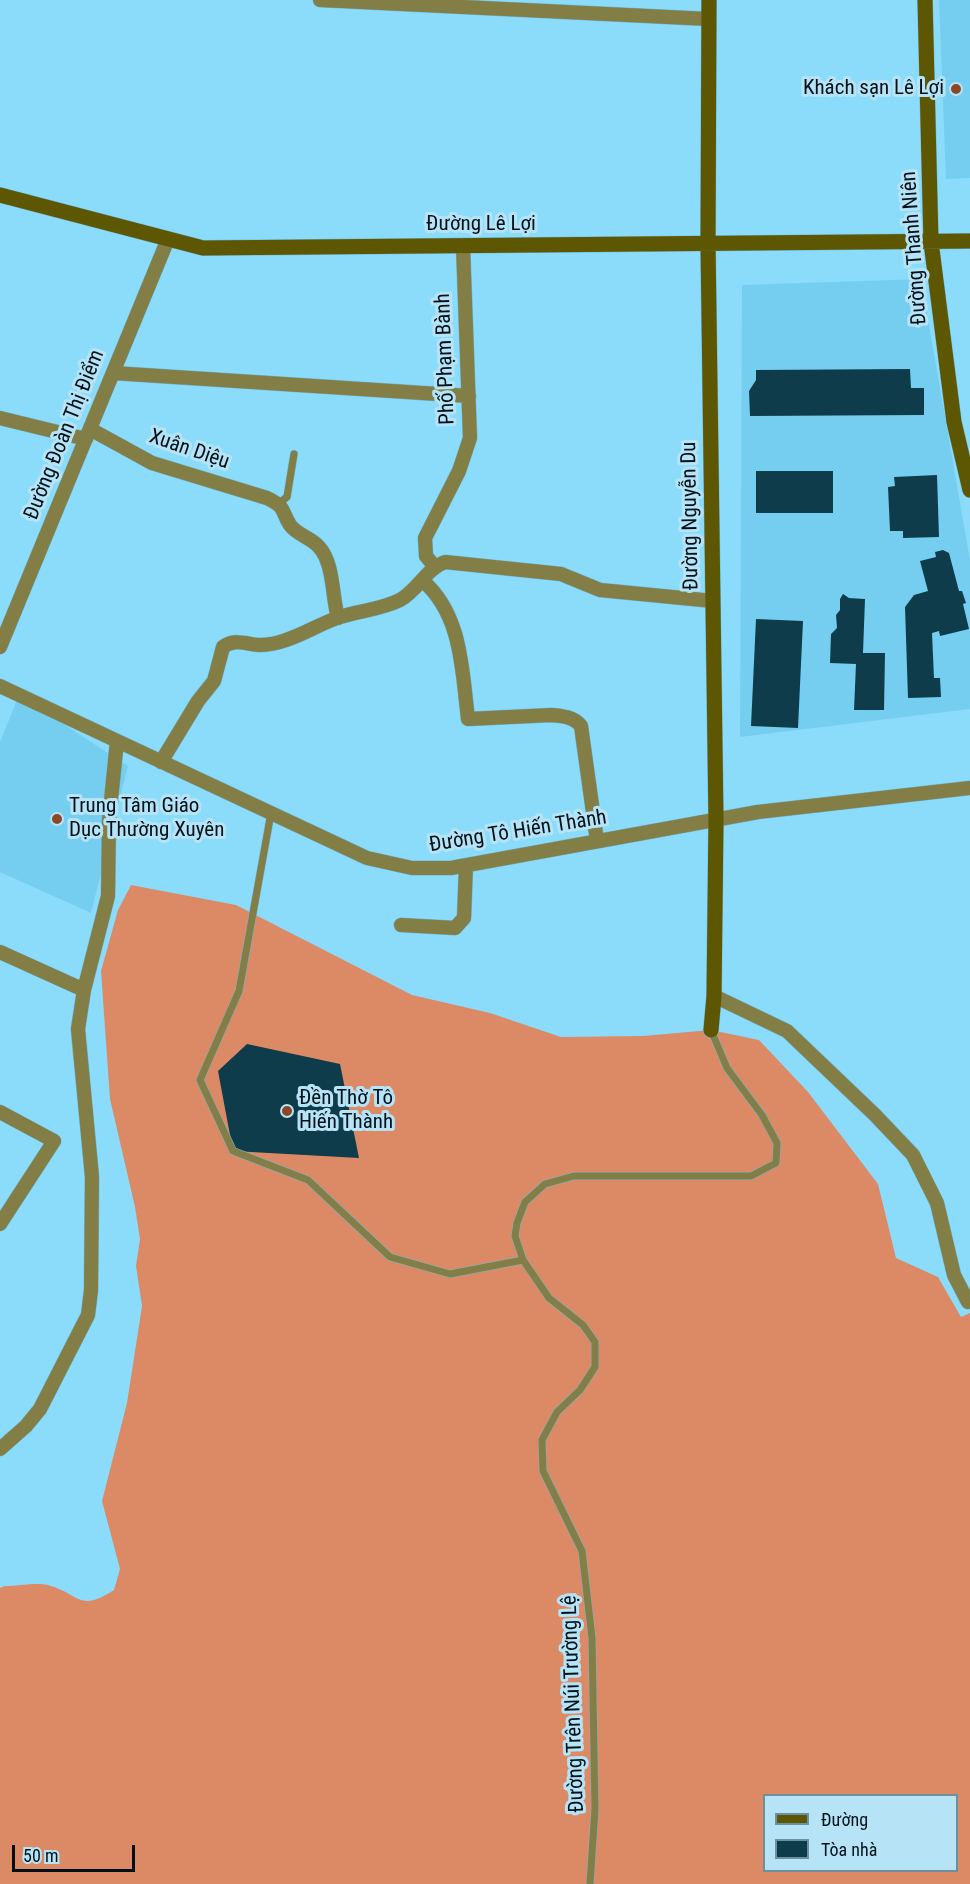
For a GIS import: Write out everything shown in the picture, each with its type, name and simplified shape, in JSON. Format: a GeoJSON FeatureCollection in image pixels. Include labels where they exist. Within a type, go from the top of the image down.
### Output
{"type":"FeatureCollection","features":[{"type":"Feature","properties":{"kind":"street"},"geometry":{"type":"LineString","coordinates":[[320,0],[509,4],[709,19]]}},
{"type":"Feature","properties":{"kind":"street","name":"Đường Nguyễn Du"},"geometry":{"type":"LineString","coordinates":[[710,0],[708,244],[716,820],[714,996],[711,1030]]}},
{"type":"Feature","properties":{"kind":"street","name":"Đường Thanh Niên"},"geometry":{"type":"LineString","coordinates":[[925,0],[931,242],[954,422],[970,490]]}},
{"type":"Feature","properties":{"kind":"street","name":"Đường Lê Lợi"},"geometry":{"type":"LineString","coordinates":[[0,195],[203,248],[970,241]]}},
{"type":"Feature","properties":{"kind":"street","name":"Đường Đoàn Thị Điểm"},"geometry":{"type":"LineString","coordinates":[[0,646],[168,239]]}},
{"type":"Feature","properties":{"kind":"street","name":"Phố Phạm Bành"},"geometry":{"type":"LineString","coordinates":[[434,566],[426,556],[425,538],[459,471],[470,438],[463,246]]}},
{"type":"Feature","properties":{"kind":"street"},"geometry":{"type":"LineString","coordinates":[[113,373],[469,396]]}},
{"type":"Feature","properties":{"kind":"street","name":"Xuân Diệu"},"geometry":{"type":"LineString","coordinates":[[0,418],[88,434],[152,463],[267,498],[278,504]]}},
{"type":"Feature","properties":{"kind":"street"},"geometry":{"type":"LineString","coordinates":[[278,504],[285,512],[290,526],[318,545],[326,557],[338,618]]}},
{"type":"Feature","properties":{"kind":"street"},"geometry":{"type":"LineString","coordinates":[[161,762],[198,701],[214,681],[223,647],[227,644],[232,642],[258,645],[280,642],[338,618],[387,605],[400,600],[412,591],[434,566],[445,562],[561,574],[600,590],[713,601]]}},
{"type":"Feature","properties":{"kind":"street"},"geometry":{"type":"LineString","coordinates":[[422,580],[441,599],[456,633],[468,719],[552,715],[577,721],[581,726],[597,841]]}},
{"type":"Feature","properties":{"kind":"street","name":"Đường Tô Hiến Thành"},"geometry":{"type":"LineString","coordinates":[[0,686],[367,858],[412,868],[451,868],[758,812],[970,788]]}},
{"type":"Feature","properties":{"kind":"street"},"geometry":{"type":"LineString","coordinates":[[0,1449],[26,1426],[40,1409],[88,1315],[91,1290],[92,1177],[78,1029],[84,990],[108,896],[109,820],[117,741]]}},
{"type":"Feature","properties":{"kind":"street"},"geometry":{"type":"LineString","coordinates":[[401,925],[455,928],[460,924],[464,918],[466,865]]}},
{"type":"Feature","properties":{"kind":"street"},"geometry":{"type":"LineString","coordinates":[[0,952],[84,990]]}},
{"type":"Feature","properties":{"kind":"street"},"geometry":{"type":"LineString","coordinates":[[714,996],[787,1031],[914,1155],[937,1203],[954,1275],[968,1302]]}},
{"type":"Feature","properties":{"kind":"street"},"geometry":{"type":"LineString","coordinates":[[0,1112],[54,1141],[0,1224]]}},
{"type":"Feature","properties":{"kind":"lane"},"geometry":{"type":"LineString","coordinates":[[278,504],[287,497],[294,454]]}},
{"type":"Feature","properties":{"kind":"lane"},"geometry":{"type":"LineString","coordinates":[[271,813],[239,991],[200,1080],[233,1150],[308,1180],[390,1257],[450,1274],[523,1260]]}},
{"type":"Feature","properties":{"kind":"lane","name":"Đường Trên Núi Trường Lệ"},"geometry":{"type":"LineString","coordinates":[[590,1884],[595,1809],[592,1638],[582,1551],[543,1472],[542,1440],[557,1412],[580,1390],[595,1367],[595,1341],[583,1325],[549,1298],[523,1260],[515,1236],[525,1202],[545,1184],[574,1176],[751,1176],[776,1162],[777,1143],[762,1115],[727,1068],[711,1030]]}},
{"type":"Feature","properties":{"kind":"shaded area","name":"Khách sạn Lê Lợi"},"geometry":{"type":"Polygon","coordinates":[[[939,0],[970,0],[970,178],[946,179],[939,0]]]}},
{"type":"Feature","properties":{"kind":"shaded area"},"geometry":{"type":"Polygon","coordinates":[[[921,279],[970,560],[970,709],[740,737],[742,285],[921,279]]]}},
{"type":"Feature","properties":{"kind":"shaded area","name":"Trung Tâm Giáo Dục Thường Xuyên"},"geometry":{"type":"Polygon","coordinates":[[[19,695],[128,766],[91,913],[0,872],[0,742],[19,695]]]}},
{"type":"Feature","properties":{"kind":"shaded area"},"geometry":{"type":"Polygon","coordinates":[[[131,885],[236,905],[412,995],[490,1013],[561,1037],[643,1036],[711,1030],[759,1040],[808,1092],[878,1184],[896,1258],[938,1277],[961,1317],[970,1313],[970,1884],[0,1884],[0,1588],[43,1584],[80,1600],[93,1600],[114,1590],[120,1569],[102,1501],[127,1403],[142,1306],[136,1266],[140,1239],[135,1207],[110,1099],[101,971],[118,910],[131,885]]]}},
{"type":"Feature","properties":{"kind":"building"},"geometry":{"type":"Polygon","coordinates":[[[910,369],[911,388],[924,388],[924,415],[750,416],[749,391],[756,380],[756,370],[910,369]]]}},
{"type":"Feature","properties":{"kind":"building"},"geometry":{"type":"Polygon","coordinates":[[[756,471],[833,471],[833,513],[756,513],[756,471]]]}},
{"type":"Feature","properties":{"kind":"building"},"geometry":{"type":"Polygon","coordinates":[[[937,475],[939,537],[903,538],[903,531],[890,531],[888,487],[895,486],[894,477],[937,475]]]}},
{"type":"Feature","properties":{"kind":"building"},"geometry":{"type":"Polygon","coordinates":[[[943,550],[949,553],[959,591],[962,591],[966,603],[963,604],[969,629],[940,636],[939,631],[932,633],[934,678],[940,678],[941,697],[908,698],[905,607],[914,595],[928,591],[920,561],[936,557],[935,552],[943,550]]]}},
{"type":"Feature","properties":{"kind":"building"},"geometry":{"type":"Polygon","coordinates":[[[843,594],[849,598],[865,599],[863,653],[885,653],[884,710],[854,710],[856,664],[830,663],[831,634],[837,628],[836,615],[840,610],[840,599],[843,594]]]}},
{"type":"Feature","properties":{"kind":"building"},"geometry":{"type":"Polygon","coordinates":[[[756,619],[803,621],[798,728],[751,726],[756,619]]]}},
{"type":"Feature","properties":{"kind":"building","name":"Đền Thờ Tô Hiến Thành"},"geometry":{"type":"Polygon","coordinates":[[[247,1044],[340,1064],[359,1158],[233,1151],[218,1071],[247,1044]]]}},
{"type":"Feature","properties":{"kind":"place","name":"Khách sạn Lê Lợi"},"geometry":{"type":"Point","coordinates":[956,89]}},
{"type":"Feature","properties":{"kind":"place","name":"Trung Tâm Giáo Dục Thường Xuyên"},"geometry":{"type":"Point","coordinates":[57,819]}},
{"type":"Feature","properties":{"kind":"place","name":"Đền Thờ Tô Hiến Thành"},"geometry":{"type":"Point","coordinates":[287,1111]}}]}
